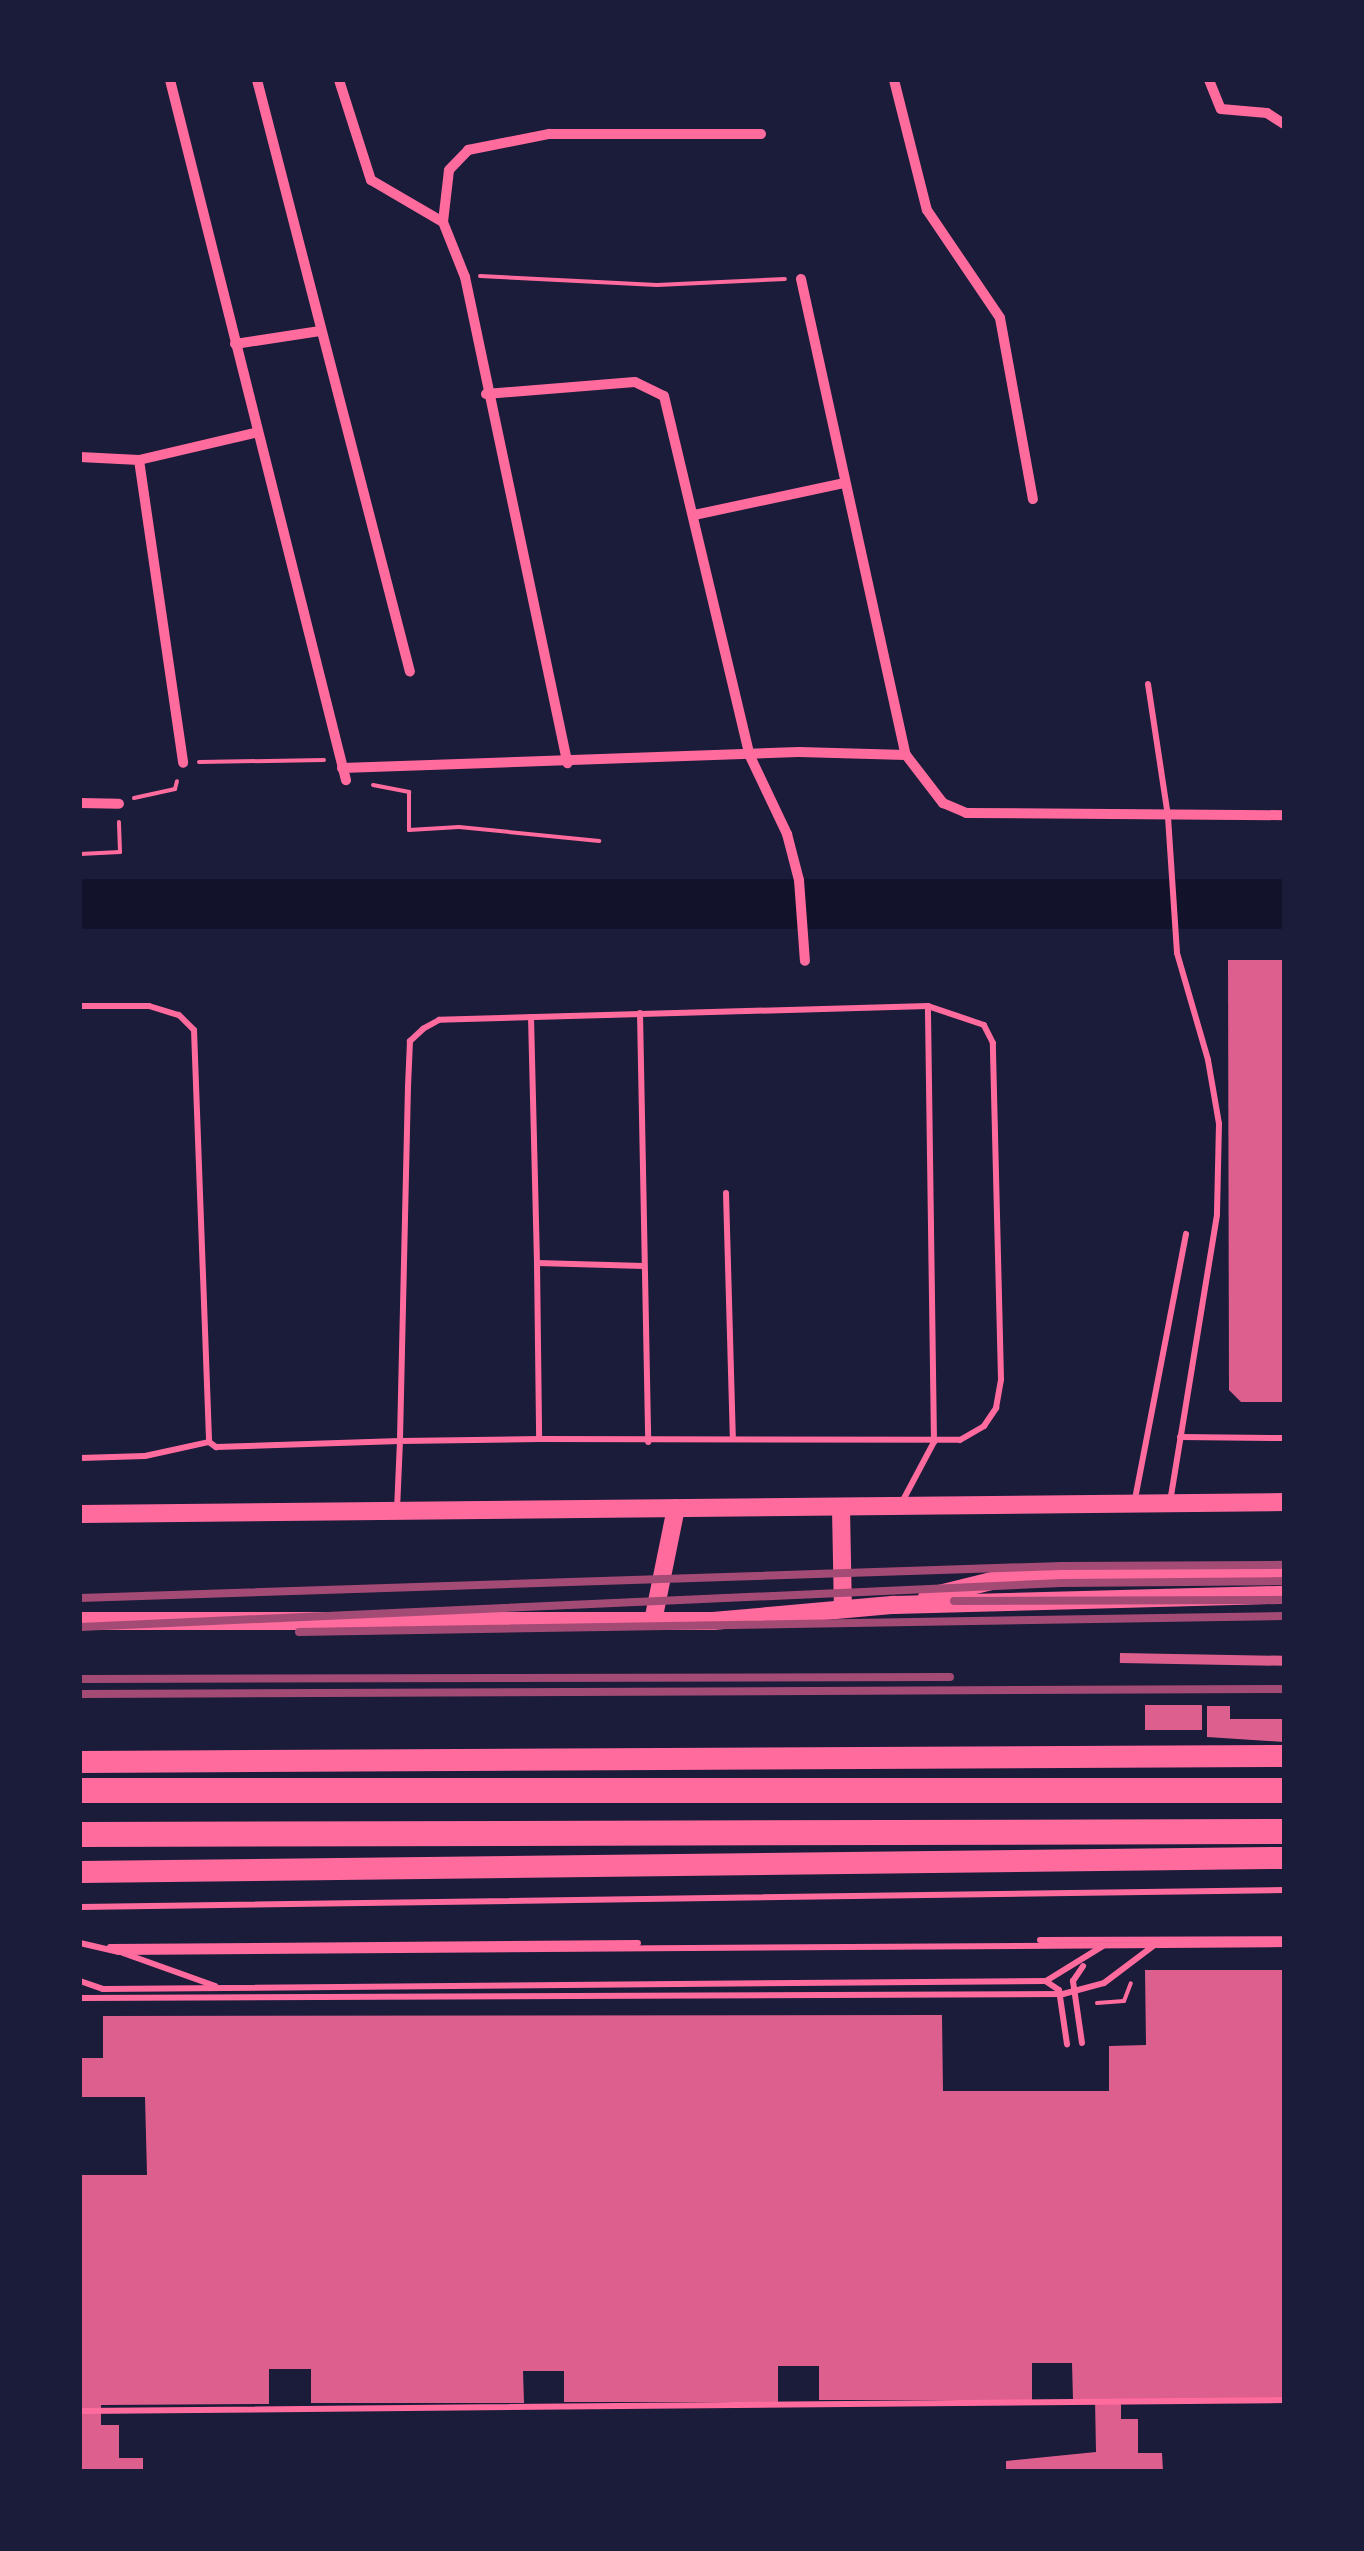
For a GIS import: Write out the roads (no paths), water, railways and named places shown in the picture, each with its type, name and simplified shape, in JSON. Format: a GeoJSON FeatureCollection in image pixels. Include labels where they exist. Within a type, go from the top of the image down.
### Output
{"type":"FeatureCollection","features":[{"type":"Feature","properties":{"kind":"highway"},"geometry":{"type":"LineString","coordinates":[[80,1762],[1284,1756]]}},
{"type":"Feature","properties":{"kind":"highway"},"geometry":{"type":"LineString","coordinates":[[80,1790],[1284,1790]]}},
{"type":"Feature","properties":{"kind":"highway"},"geometry":{"type":"LineString","coordinates":[[80,1834],[1284,1831]]}},
{"type":"Feature","properties":{"kind":"highway"},"geometry":{"type":"LineString","coordinates":[[80,1872],[1284,1858]]}},
{"type":"Feature","properties":{"kind":"main road"},"geometry":{"type":"LineString","coordinates":[[80,1514],[1284,1502]]}},
{"type":"Feature","properties":{"kind":"main road"},"geometry":{"type":"LineString","coordinates":[[653,1621],[676,1508]]}},
{"type":"Feature","properties":{"kind":"main road"},"geometry":{"type":"LineString","coordinates":[[840,1508],[842,1609]]}},
{"type":"Feature","properties":{"kind":"main road"},"geometry":{"type":"LineString","coordinates":[[894,1605],[1004,1578],[1284,1574]]}},
{"type":"Feature","properties":{"kind":"main road"},"geometry":{"type":"LineString","coordinates":[[80,1620],[653,1621],[894,1605],[1284,1595]]}},
{"type":"Feature","properties":{"kind":"street"},"geometry":{"type":"LineString","coordinates":[[170,80],[346,780]]}},
{"type":"Feature","properties":{"kind":"street"},"geometry":{"type":"LineString","coordinates":[[257,80],[410,672]]}},
{"type":"Feature","properties":{"kind":"street"},"geometry":{"type":"LineString","coordinates":[[340,80],[371,180],[443,222]]}},
{"type":"Feature","properties":{"kind":"street"},"geometry":{"type":"LineString","coordinates":[[894,80],[928,210],[1000,318],[1033,499]]}},
{"type":"Feature","properties":{"kind":"street"},"geometry":{"type":"LineString","coordinates":[[1209,80],[1221,110],[1268,112],[1284,124]]}},
{"type":"Feature","properties":{"kind":"street"},"geometry":{"type":"LineString","coordinates":[[568,763],[486,394],[465,277],[443,222],[449,170],[468,150],[549,134],[761,134]]}},
{"type":"Feature","properties":{"kind":"street"},"geometry":{"type":"LineString","coordinates":[[801,278],[906,755],[944,803],[966,814],[1168,818],[1284,815]]}},
{"type":"Feature","properties":{"kind":"street"},"geometry":{"type":"LineString","coordinates":[[235,344],[320,331]]}},
{"type":"Feature","properties":{"kind":"street"},"geometry":{"type":"LineString","coordinates":[[486,394],[634,382],[654,387],[673,416],[749,754],[787,834],[799,880],[805,961]]}},
{"type":"Feature","properties":{"kind":"street"},"geometry":{"type":"LineString","coordinates":[[80,457],[139,460],[258,432]]}},
{"type":"Feature","properties":{"kind":"street"},"geometry":{"type":"LineString","coordinates":[[139,460],[183,763]]}},
{"type":"Feature","properties":{"kind":"street"},"geometry":{"type":"LineString","coordinates":[[694,515],[844,483]]}},
{"type":"Feature","properties":{"kind":"street"},"geometry":{"type":"LineString","coordinates":[[342,768],[749,754],[906,755]]}},
{"type":"Feature","properties":{"kind":"street"},"geometry":{"type":"LineString","coordinates":[[80,804],[119,804]]}},
{"type":"Feature","properties":{"kind":"lane"},"geometry":{"type":"LineString","coordinates":[[1148,684],[1168,818],[1176,953],[1208,1060],[1219,1124],[1217,1215],[1170,1503]]}},
{"type":"Feature","properties":{"kind":"lane"},"geometry":{"type":"LineString","coordinates":[[80,1006],[148,1006],[179,1015],[194,1030],[210,1442]]}},
{"type":"Feature","properties":{"kind":"lane"},"geometry":{"type":"LineString","coordinates":[[80,1458],[145,1456],[210,1442],[400,1441],[539,1439],[960,1440],[984,1426],[996,1408],[1001,1379],[993,1043],[984,1025],[969,1016],[928,1006],[531,1016],[439,1020],[410,1041],[400,1441],[396,1510]]}},
{"type":"Feature","properties":{"kind":"lane"},"geometry":{"type":"LineString","coordinates":[[900,1505],[934,1442],[928,1006]]}},
{"type":"Feature","properties":{"kind":"lane"},"geometry":{"type":"LineString","coordinates":[[640,1013],[648,1442]]}},
{"type":"Feature","properties":{"kind":"lane"},"geometry":{"type":"LineString","coordinates":[[531,1016],[539,1439]]}},
{"type":"Feature","properties":{"kind":"lane"},"geometry":{"type":"LineString","coordinates":[[726,1193],[733,1440]]}},
{"type":"Feature","properties":{"kind":"lane"},"geometry":{"type":"LineString","coordinates":[[1134,1505],[1186,1234]]}},
{"type":"Feature","properties":{"kind":"lane"},"geometry":{"type":"LineString","coordinates":[[537,1263],[644,1266]]}},
{"type":"Feature","properties":{"kind":"lane"},"geometry":{"type":"LineString","coordinates":[[1180,1437],[1284,1438]]}},
{"type":"Feature","properties":{"kind":"lane"},"geometry":{"type":"LineString","coordinates":[[80,1907],[1284,1890]]}},
{"type":"Feature","properties":{"kind":"lane"},"geometry":{"type":"LineString","coordinates":[[80,1945],[1284,1941]]}},
{"type":"Feature","properties":{"kind":"lane"},"geometry":{"type":"LineString","coordinates":[[119,1952],[1164,1942]]}},
{"type":"Feature","properties":{"kind":"lane"},"geometry":{"type":"LineString","coordinates":[[80,1998],[1081,1992],[1104,1983],[1164,1942]]}},
{"type":"Feature","properties":{"kind":"lane"},"geometry":{"type":"LineString","coordinates":[[80,1945],[119,1952],[221,1988]]}},
{"type":"Feature","properties":{"kind":"lane"},"geometry":{"type":"LineString","coordinates":[[80,1981],[103,1989],[1046,1981],[1086,1961],[1104,1945]]}},
{"type":"Feature","properties":{"kind":"lane"},"geometry":{"type":"LineString","coordinates":[[1082,2042],[1073,1982],[1086,1961]]}},
{"type":"Feature","properties":{"kind":"lane"},"geometry":{"type":"LineString","coordinates":[[1046,1981],[1060,1990],[1067,2044]]}},
{"type":"Feature","properties":{"kind":"lane"},"geometry":{"type":"LineString","coordinates":[[80,2411],[1284,2400]]}},
{"type":"Feature","properties":{"kind":"railway"},"geometry":{"type":"LineString","coordinates":[[80,1598],[1061,1566],[1284,1565]]}},
{"type":"Feature","properties":{"kind":"railway"},"geometry":{"type":"LineString","coordinates":[[80,1627],[1061,1583],[1284,1581]]}},
{"type":"Feature","properties":{"kind":"railway"},"geometry":{"type":"LineString","coordinates":[[954,1601],[1284,1600]]}},
{"type":"Feature","properties":{"kind":"railway"},"geometry":{"type":"LineString","coordinates":[[299,1632],[1284,1616]]}},
{"type":"Feature","properties":{"kind":"railway"},"geometry":{"type":"LineString","coordinates":[[80,1679],[950,1677]]}},
{"type":"Feature","properties":{"kind":"railway"},"geometry":{"type":"LineString","coordinates":[[80,1694],[1284,1689]]}}]}
